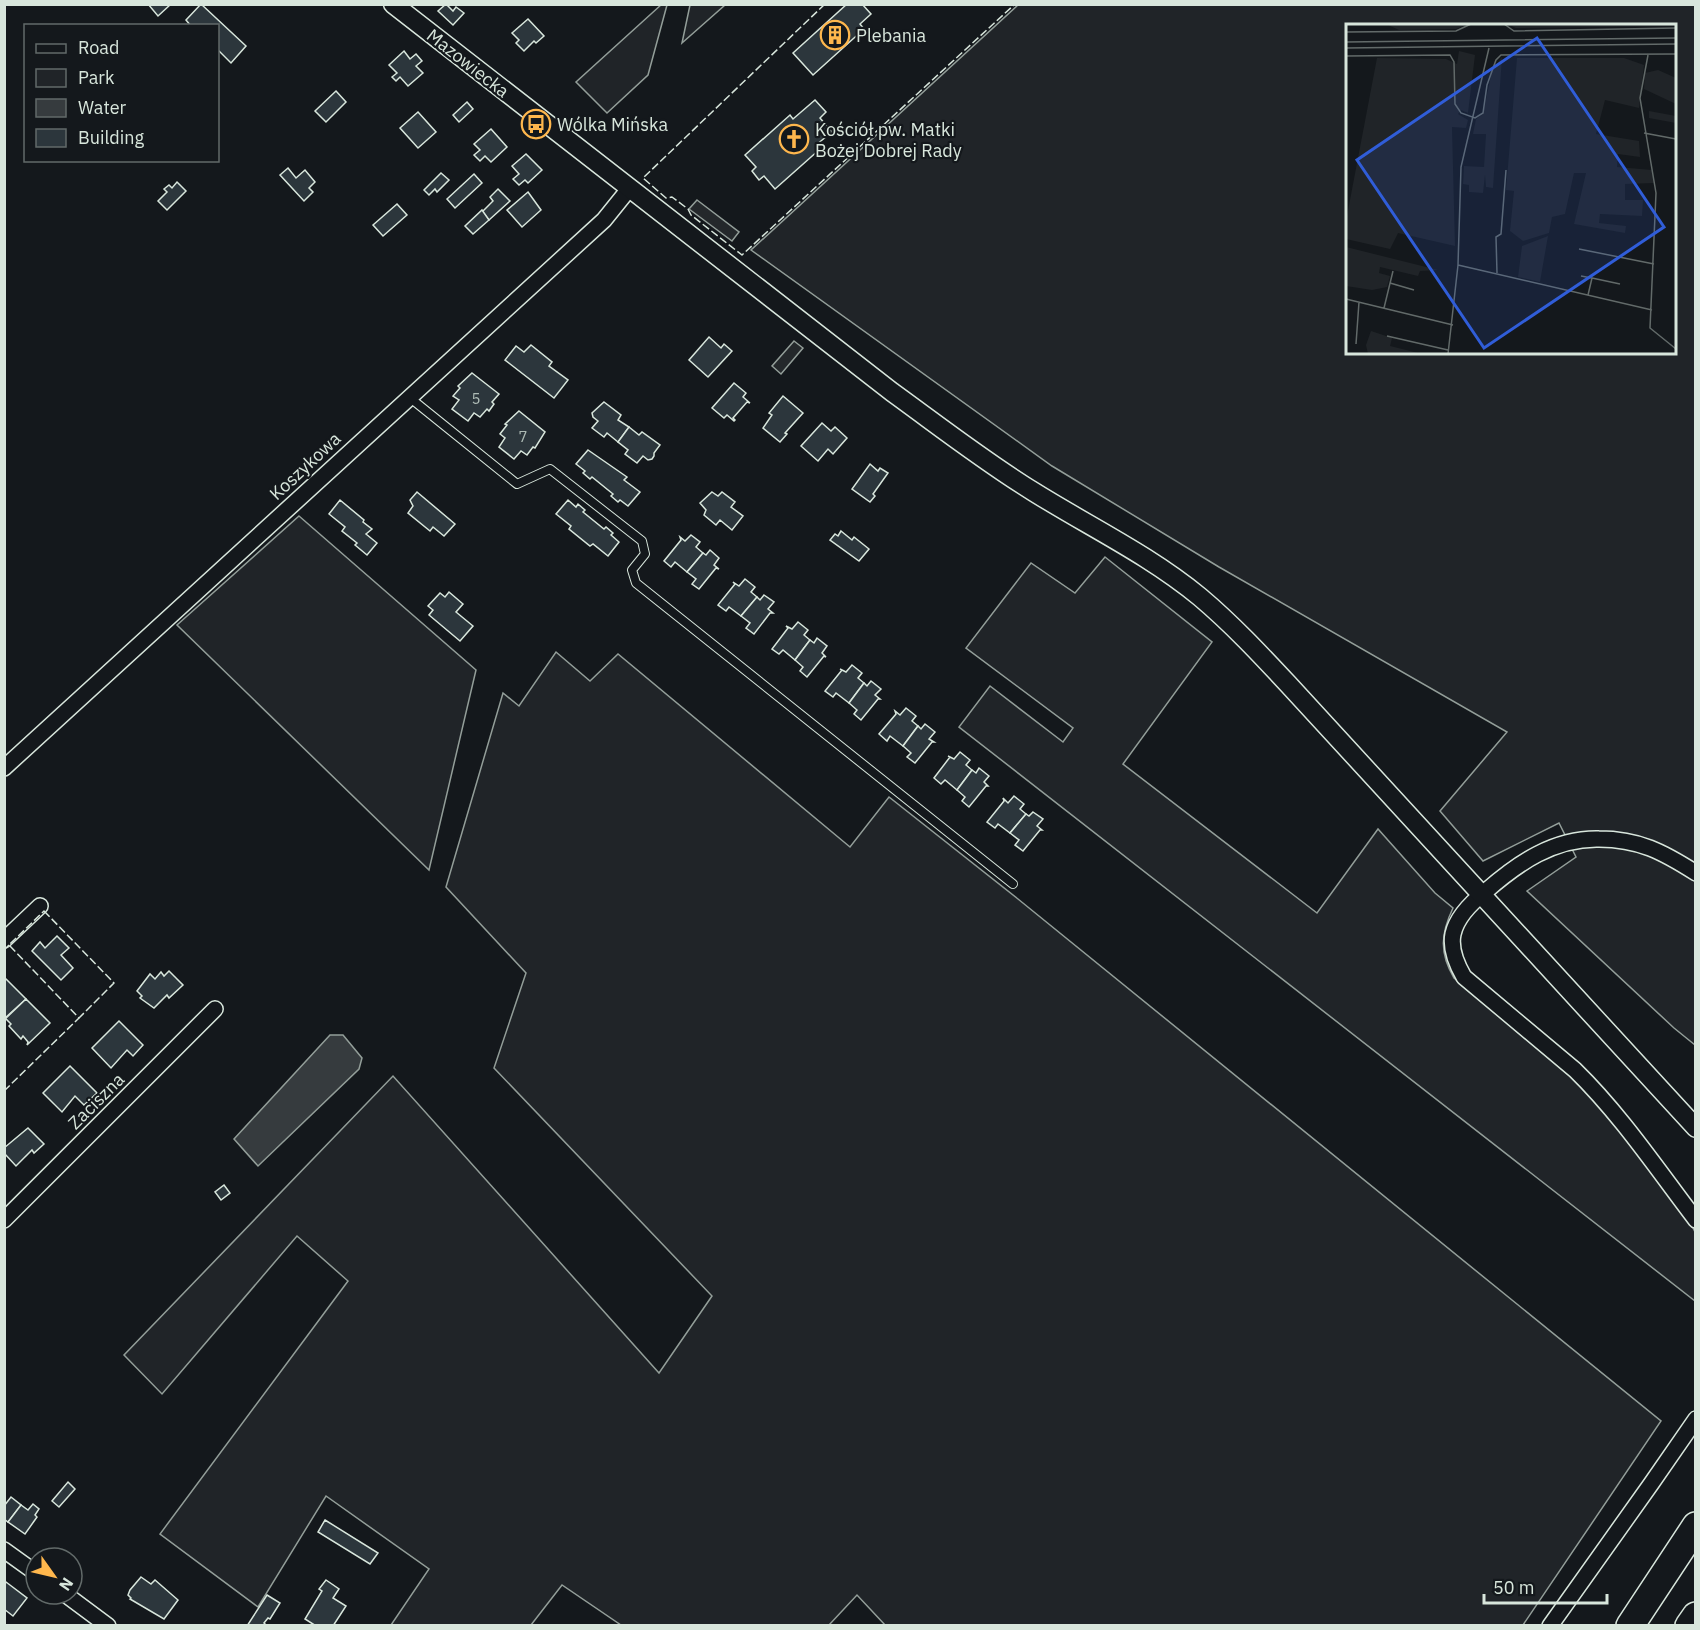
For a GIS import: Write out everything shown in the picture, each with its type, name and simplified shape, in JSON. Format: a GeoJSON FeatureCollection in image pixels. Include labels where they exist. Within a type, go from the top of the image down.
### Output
{"type":"FeatureCollection","features":[{"type":"Feature","properties":{"kind":"highway"},"geometry":{"type":"LineString","coordinates":[[1630,1626],[1695,1527]]}},
{"type":"Feature","properties":{"kind":"highway"},"geometry":{"type":"LineString","coordinates":[[1689,1626],[1695,1616]]}},
{"type":"Feature","properties":{"kind":"street","name":"Mazowiecka"},"geometry":{"type":"LineString","coordinates":[[393,4],[629,189],[964,445],[1035,493],[1134,550],[1200,597],[1261,655],[1695,1128]]}},
{"type":"Feature","properties":{"kind":"street","name":"Koszykowa"},"geometry":{"type":"LineString","coordinates":[[4,768],[604,220],[629,189]]}},
{"type":"Feature","properties":{"kind":"street"},"geometry":{"type":"LineString","coordinates":[[1695,873],[1661,852],[1625,840],[1589,839],[1558,845],[1533,856],[1509,871],[1464,912],[1453,935],[1455,957],[1464,977],[1592,1086],[1695,1220]]}},
{"type":"Feature","properties":{"kind":"street"},"geometry":{"type":"LineString","coordinates":[[4,940],[40,906]]}},
{"type":"Feature","properties":{"kind":"street","name":"Zaciszna"},"geometry":{"type":"LineString","coordinates":[[4,1220],[215,1009]]}},
{"type":"Feature","properties":{"kind":"street"},"geometry":{"type":"LineString","coordinates":[[1550,1626],[1645,1494],[1695,1419]]}},
{"type":"Feature","properties":{"kind":"street"},"geometry":{"type":"LineString","coordinates":[[4,1550],[24,1564]]}},
{"type":"Feature","properties":{"kind":"street"},"geometry":{"type":"LineString","coordinates":[[81,1606],[108,1626]]}},
{"type":"Feature","properties":{"kind":"lane"},"geometry":{"type":"LineString","coordinates":[[409,397],[517,484],[550,469],[642,541],[645,554],[632,570],[636,584],[1013,884]]}},
{"type":"Feature","properties":{"kind":"green space"},"geometry":{"type":"Polygon","coordinates":[[[662,4],[667,5],[648,75],[607,113],[576,82],[662,4]]]}},
{"type":"Feature","properties":{"kind":"green space"},"geometry":{"type":"Polygon","coordinates":[[[690,5],[725,5],[682,43],[690,5]]]}},
{"type":"Feature","properties":{"kind":"green space"},"geometry":{"type":"Polygon","coordinates":[[[1018,5],[1696,6],[1695,1045],[1527,891],[1576,857],[1559,823],[1483,861],[1440,811],[1507,732],[1219,567],[1052,466],[751,250],[1018,5]]]}},
{"type":"Feature","properties":{"kind":"green space"},"geometry":{"type":"Polygon","coordinates":[[[299,516],[476,670],[429,870],[177,625],[299,516]]]}},
{"type":"Feature","properties":{"kind":"green space"},"geometry":{"type":"Polygon","coordinates":[[[1105,557],[1212,642],[1123,764],[1317,913],[1378,829],[1435,893],[1453,908],[1443,943],[1446,960],[1454,978],[1592,1094],[1687,1216],[1695,1232],[1695,1301],[959,727],[990,686],[1063,742],[1073,728],[966,648],[1031,563],[1075,593],[1105,557]]]}},
{"type":"Feature","properties":{"kind":"green space"},"geometry":{"type":"Polygon","coordinates":[[[556,652],[590,681],[618,654],[850,847],[889,797],[1661,1421],[1523,1625],[886,1626],[857,1595],[829,1625],[621,1625],[562,1585],[531,1625],[391,1625],[429,1569],[326,1496],[258,1607],[160,1534],[348,1281],[297,1236],[162,1394],[124,1355],[393,1076],[659,1373],[712,1296],[494,1068],[526,973],[446,887],[503,693],[519,706],[556,652]]]}},
{"type":"Feature","properties":{"kind":"shaded area"},"geometry":{"type":"Polygon","coordinates":[[[697,200],[739,232],[732,241],[689,209],[697,200]]]}},
{"type":"Feature","properties":{"kind":"shaded area"},"geometry":{"type":"Polygon","coordinates":[[[794,341],[803,348],[781,374],[772,366],[794,341]]]}},
{"type":"Feature","properties":{"kind":"water"},"geometry":{"type":"Polygon","coordinates":[[[330,1035],[343,1035],[362,1058],[359,1069],[258,1166],[234,1139],[330,1035]]]}},
{"type":"Feature","properties":{"kind":"building"},"geometry":{"type":"Polygon","coordinates":[[[148,4],[171,4],[158,16],[148,4]]]}},
{"type":"Feature","properties":{"kind":"building"},"geometry":{"type":"Polygon","coordinates":[[[201,4],[246,46],[231,63],[219,51],[219,24],[189,24],[186,20],[201,4]]]}},
{"type":"Feature","properties":{"kind":"building"},"geometry":{"type":"Polygon","coordinates":[[[446,4],[453,11],[456,7],[464,13],[453,25],[438,11],[446,4]]]}},
{"type":"Feature","properties":{"kind":"building","name":"Plebania"},"geometry":{"type":"Polygon","coordinates":[[[847,4],[862,4],[871,14],[860,24],[864,29],[813,75],[793,53],[847,4]]]}},
{"type":"Feature","properties":{"kind":"building"},"geometry":{"type":"Polygon","coordinates":[[[528,19],[544,36],[536,43],[534,41],[524,51],[516,43],[519,40],[512,33],[528,19]]]}},
{"type":"Feature","properties":{"kind":"building"},"geometry":{"type":"Polygon","coordinates":[[[404,51],[410,59],[416,54],[422,61],[416,66],[423,73],[408,86],[400,77],[396,81],[392,77],[397,73],[389,65],[404,51]]]}},
{"type":"Feature","properties":{"kind":"building"},"geometry":{"type":"Polygon","coordinates":[[[336,91],[346,102],[326,122],[315,111],[336,91]]]}},
{"type":"Feature","properties":{"kind":"building","name":"Kościół pw. Matki Bożej Dobrej Rady"},"geometry":{"type":"Polygon","coordinates":[[[815,100],[826,112],[820,118],[832,132],[816,145],[820,149],[775,189],[764,176],[759,180],[752,171],[756,167],[745,155],[790,115],[793,119],[815,100]]]}},
{"type":"Feature","properties":{"kind":"building"},"geometry":{"type":"Polygon","coordinates":[[[467,102],[473,109],[459,122],[453,115],[467,102]]]}},
{"type":"Feature","properties":{"kind":"building"},"geometry":{"type":"Polygon","coordinates":[[[418,112],[436,132],[418,148],[400,128],[418,112]]]}},
{"type":"Feature","properties":{"kind":"building"},"geometry":{"type":"Polygon","coordinates":[[[491,129],[507,147],[491,162],[485,156],[480,161],[474,155],[480,150],[474,144],[491,129]]]}},
{"type":"Feature","properties":{"kind":"building"},"geometry":{"type":"Polygon","coordinates":[[[526,154],[542,170],[528,183],[525,180],[519,185],[513,179],[519,174],[512,166],[526,154]]]}},
{"type":"Feature","properties":{"kind":"building"},"geometry":{"type":"Polygon","coordinates":[[[288,168],[296,178],[305,170],[315,182],[309,188],[313,192],[304,201],[280,175],[288,168]]]}},
{"type":"Feature","properties":{"kind":"building"},"geometry":{"type":"Polygon","coordinates":[[[441,173],[449,180],[437,192],[435,189],[429,195],[424,190],[441,173]]]}},
{"type":"Feature","properties":{"kind":"building"},"geometry":{"type":"Polygon","coordinates":[[[474,174],[482,183],[455,208],[447,199],[474,174]]]}},
{"type":"Feature","properties":{"kind":"building"},"geometry":{"type":"Polygon","coordinates":[[[177,182],[186,191],[167,210],[158,201],[167,192],[164,189],[169,185],[172,188],[177,182]]]}},
{"type":"Feature","properties":{"kind":"building"},"geometry":{"type":"Polygon","coordinates":[[[498,189],[510,201],[489,220],[482,212],[493,201],[490,197],[498,189]]]}},
{"type":"Feature","properties":{"kind":"building"},"geometry":{"type":"Polygon","coordinates":[[[528,192],[541,210],[522,227],[507,210],[528,192]]]}},
{"type":"Feature","properties":{"kind":"building"},"geometry":{"type":"Polygon","coordinates":[[[397,204],[407,215],[383,236],[373,225],[397,204]]]}},
{"type":"Feature","properties":{"kind":"building"},"geometry":{"type":"Polygon","coordinates":[[[482,210],[489,220],[473,234],[465,226],[482,210]]]}},
{"type":"Feature","properties":{"kind":"building"},"geometry":{"type":"Polygon","coordinates":[[[709,337],[721,348],[724,344],[732,351],[708,377],[689,360],[709,337]]]}},
{"type":"Feature","properties":{"kind":"building"},"geometry":{"type":"Polygon","coordinates":[[[531,345],[552,362],[549,366],[568,380],[554,398],[505,360],[516,346],[524,352],[531,345]]]}},
{"type":"Feature","properties":{"kind":"building"},"geometry":{"type":"Polygon","coordinates":[[[472,373],[499,394],[492,402],[494,404],[489,411],[487,409],[480,417],[474,413],[468,421],[452,409],[459,400],[453,396],[460,388],[458,386],[472,373]]]}},
{"type":"Feature","properties":{"kind":"building"},"geometry":{"type":"Polygon","coordinates":[[[734,383],[746,393],[743,397],[750,403],[747,402],[733,418],[734,421],[727,415],[724,418],[712,408],[734,383]]]}},
{"type":"Feature","properties":{"kind":"building"},"geometry":{"type":"Polygon","coordinates":[[[783,396],[803,413],[780,442],[763,428],[772,415],[769,413],[783,396]]]}},
{"type":"Feature","properties":{"kind":"building"},"geometry":{"type":"Polygon","coordinates":[[[604,402],[621,415],[618,420],[629,427],[618,442],[607,433],[604,437],[592,428],[598,421],[592,413],[604,402]]]}},
{"type":"Feature","properties":{"kind":"building"},"geometry":{"type":"Polygon","coordinates":[[[519,411],[545,432],[535,448],[533,447],[527,455],[521,451],[514,459],[499,447],[505,438],[500,434],[507,425],[505,424],[519,411]]]}},
{"type":"Feature","properties":{"kind":"building"},"geometry":{"type":"Polygon","coordinates":[[[822,423],[831,431],[835,427],[847,438],[833,454],[828,449],[818,461],[801,446],[822,423]]]}},
{"type":"Feature","properties":{"kind":"building"},"geometry":{"type":"Polygon","coordinates":[[[629,427],[639,435],[642,432],[660,445],[652,459],[648,460],[643,456],[637,463],[625,454],[628,450],[618,442],[629,427]]]}},
{"type":"Feature","properties":{"kind":"building"},"geometry":{"type":"Polygon","coordinates":[[[588,450],[627,477],[624,480],[640,492],[628,506],[620,500],[618,502],[611,496],[613,494],[592,477],[590,479],[583,473],[585,471],[576,464],[588,450]]]}},
{"type":"Feature","properties":{"kind":"building"},"geometry":{"type":"Polygon","coordinates":[[[870,464],[878,471],[880,468],[888,473],[870,502],[852,489],[870,464]]]}},
{"type":"Feature","properties":{"kind":"building"},"geometry":{"type":"Polygon","coordinates":[[[417,492],[455,524],[444,536],[433,527],[430,531],[408,513],[413,506],[410,500],[417,492]]]}},
{"type":"Feature","properties":{"kind":"building"},"geometry":{"type":"Polygon","coordinates":[[[712,492],[718,496],[722,492],[735,502],[731,507],[743,516],[732,530],[720,520],[716,525],[704,515],[706,510],[700,503],[712,492]]]}},
{"type":"Feature","properties":{"kind":"building"},"geometry":{"type":"Polygon","coordinates":[[[340,500],[372,529],[366,534],[377,543],[367,555],[342,531],[345,527],[329,514],[340,500]]]}},
{"type":"Feature","properties":{"kind":"building"},"geometry":{"type":"Polygon","coordinates":[[[568,500],[576,507],[578,504],[585,510],[583,512],[604,529],[606,527],[613,533],[611,535],[619,542],[608,556],[593,544],[590,546],[569,529],[571,526],[556,514],[568,500]]]}},
{"type":"Feature","properties":{"kind":"building"},"geometry":{"type":"Polygon","coordinates":[[[841,531],[852,540],[854,537],[869,549],[859,561],[830,540],[835,534],[838,536],[841,531]]]}},
{"type":"Feature","properties":{"kind":"building"},"geometry":{"type":"Polygon","coordinates":[[[691,535],[700,542],[696,547],[703,553],[687,572],[675,562],[671,567],[664,561],[681,540],[680,537],[685,541],[691,535]]]}},
{"type":"Feature","properties":{"kind":"building"},"geometry":{"type":"Polygon","coordinates":[[[710,550],[719,558],[714,565],[719,569],[716,568],[699,589],[692,584],[696,579],[687,572],[703,553],[706,555],[710,550]]]}},
{"type":"Feature","properties":{"kind":"building"},"geometry":{"type":"Polygon","coordinates":[[[745,579],[755,587],[751,592],[757,597],[741,616],[729,607],[726,611],[718,605],[735,584],[733,582],[739,586],[745,579]]]}},
{"type":"Feature","properties":{"kind":"building"},"geometry":{"type":"Polygon","coordinates":[[[449,592],[463,604],[456,612],[473,626],[460,641],[429,615],[433,610],[428,606],[440,593],[445,597],[449,592]]]}},
{"type":"Feature","properties":{"kind":"building"},"geometry":{"type":"Polygon","coordinates":[[[764,595],[774,602],[768,609],[773,613],[770,613],[754,634],[746,628],[750,623],[741,616],[757,597],[760,600],[764,595]]]}},
{"type":"Feature","properties":{"kind":"building"},"geometry":{"type":"Polygon","coordinates":[[[798,622],[808,630],[804,635],[810,640],[795,660],[783,650],[779,654],[772,649],[788,628],[786,626],[792,629],[798,622]]]}},
{"type":"Feature","properties":{"kind":"building"},"geometry":{"type":"Polygon","coordinates":[[[817,638],[827,646],[822,653],[826,657],[824,656],[807,677],[800,671],[803,667],[795,660],[810,640],[814,643],[817,638]]]}},
{"type":"Feature","properties":{"kind":"building"},"geometry":{"type":"Polygon","coordinates":[[[852,665],[862,673],[858,678],[864,683],[849,703],[836,693],[833,697],[825,691],[842,670],[846,672],[852,665]]]}},
{"type":"Feature","properties":{"kind":"building"},"geometry":{"type":"Polygon","coordinates":[[[871,681],[881,689],[875,695],[880,699],[861,720],[854,714],[857,710],[849,703],[864,683],[867,686],[871,681]]]}},
{"type":"Feature","properties":{"kind":"building"},"geometry":{"type":"Polygon","coordinates":[[[906,708],[916,716],[912,721],[918,726],[903,746],[890,736],[887,741],[879,734],[896,714],[895,711],[900,715],[906,708]]]}},
{"type":"Feature","properties":{"kind":"building"},"geometry":{"type":"Polygon","coordinates":[[[925,724],[935,732],[929,739],[934,742],[915,763],[907,757],[911,753],[903,746],[918,726],[921,729],[925,724]]]}},
{"type":"Feature","properties":{"kind":"building"},"geometry":{"type":"Polygon","coordinates":[[[960,752],[970,760],[966,765],[972,770],[957,790],[945,780],[941,784],[934,778],[950,757],[954,759],[960,752]]]}},
{"type":"Feature","properties":{"kind":"building"},"geometry":{"type":"Polygon","coordinates":[[[979,768],[989,776],[984,782],[988,786],[969,807],[962,801],[965,797],[957,790],[972,770],[976,773],[979,768]]]}},
{"type":"Feature","properties":{"kind":"building"},"geometry":{"type":"Polygon","coordinates":[[[1014,796],[1024,804],[1020,809],[1026,814],[1010,833],[998,824],[995,828],[987,822],[1004,801],[1003,798],[1008,803],[1014,796]]]}},
{"type":"Feature","properties":{"kind":"building"},"geometry":{"type":"Polygon","coordinates":[[[1033,812],[1043,819],[1037,826],[1042,830],[1023,851],[1015,845],[1019,840],[1010,833],[1026,814],[1029,816],[1033,812]]]}},
{"type":"Feature","properties":{"kind":"building"},"geometry":{"type":"Polygon","coordinates":[[[57,936],[69,948],[61,955],[73,968],[61,980],[32,951],[40,942],[45,948],[57,936]]]}},
{"type":"Feature","properties":{"kind":"building"},"geometry":{"type":"Polygon","coordinates":[[[169,971],[183,985],[169,998],[167,995],[154,1008],[140,998],[142,996],[137,991],[150,974],[155,979],[161,972],[164,976],[169,971]]]}},
{"type":"Feature","properties":{"kind":"building"},"geometry":{"type":"Polygon","coordinates":[[[4,977],[26,999],[4,1019],[5,1018],[4,977]]]}},
{"type":"Feature","properties":{"kind":"building"},"geometry":{"type":"Polygon","coordinates":[[[26,999],[50,1023],[27,1045],[28,1042],[23,1036],[21,1039],[9,1026],[11,1024],[6,1019],[4,1020],[26,999]]]}},
{"type":"Feature","properties":{"kind":"building"},"geometry":{"type":"Polygon","coordinates":[[[119,1021],[143,1045],[133,1056],[127,1050],[111,1068],[92,1048],[119,1021]]]}},
{"type":"Feature","properties":{"kind":"building"},"geometry":{"type":"Polygon","coordinates":[[[70,1066],[97,1093],[84,1105],[75,1096],[62,1112],[43,1093],[70,1066]]]}},
{"type":"Feature","properties":{"kind":"building"},"geometry":{"type":"Polygon","coordinates":[[[28,1128],[44,1144],[34,1153],[32,1150],[16,1166],[4,1153],[4,1148],[28,1128]]]}},
{"type":"Feature","properties":{"kind":"building"},"geometry":{"type":"Polygon","coordinates":[[[224,1185],[230,1193],[221,1200],[215,1192],[224,1185]]]}},
{"type":"Feature","properties":{"kind":"building"},"geometry":{"type":"Polygon","coordinates":[[[68,1482],[75,1489],[59,1507],[52,1501],[68,1482]]]}},
{"type":"Feature","properties":{"kind":"building"},"geometry":{"type":"Polygon","coordinates":[[[11,1497],[21,1505],[8,1522],[4,1519],[4,1506],[11,1497]]]}},
{"type":"Feature","properties":{"kind":"building"},"geometry":{"type":"Polygon","coordinates":[[[33,1504],[39,1509],[35,1515],[37,1517],[25,1534],[8,1522],[21,1505],[28,1510],[33,1504]]]}},
{"type":"Feature","properties":{"kind":"building"},"geometry":{"type":"Polygon","coordinates":[[[325,1520],[378,1553],[370,1564],[318,1532],[325,1520]]]}},
{"type":"Feature","properties":{"kind":"building"},"geometry":{"type":"Polygon","coordinates":[[[141,1577],[151,1584],[155,1580],[178,1600],[164,1619],[130,1599],[128,1595],[130,1590],[141,1577]]]}},
{"type":"Feature","properties":{"kind":"building"},"geometry":{"type":"Polygon","coordinates":[[[326,1580],[339,1589],[333,1598],[346,1606],[333,1626],[316,1626],[305,1619],[322,1591],[319,1589],[326,1580]]]}},
{"type":"Feature","properties":{"kind":"building"},"geometry":{"type":"Polygon","coordinates":[[[6,1582],[24,1596],[24,1602],[13,1616],[4,1609],[6,1582]]]}},
{"type":"Feature","properties":{"kind":"building"},"geometry":{"type":"Polygon","coordinates":[[[267,1595],[280,1603],[270,1619],[268,1618],[264,1623],[267,1626],[247,1626],[267,1595]]]}},
{"type":"Feature","properties":{"kind":"fence"},"geometry":{"type":"LineString","coordinates":[[825,4],[643,178],[666,198],[672,197],[688,209],[691,215],[742,255],[1015,4]]}},
{"type":"Feature","properties":{"kind":"fence"},"geometry":{"type":"LineString","coordinates":[[44,911],[114,983],[79,1018],[9,945],[44,911]]}},
{"type":"Feature","properties":{"kind":"fence"},"geometry":{"type":"LineString","coordinates":[[4,950],[9,945]]}},
{"type":"Feature","properties":{"kind":"fence"},"geometry":{"type":"LineString","coordinates":[[4,1091],[79,1018]]}},
{"type":"Feature","properties":{"kind":"place","name":"Plebania"},"geometry":{"type":"Point","coordinates":[835,35]}},
{"type":"Feature","properties":{"kind":"place","name":"Wólka Mińska"},"geometry":{"type":"Point","coordinates":[536,124]}},
{"type":"Feature","properties":{"kind":"place","name":"Kościół pw. Matki Bożej Dobrej Rady"},"geometry":{"type":"Point","coordinates":[794,139]}}]}
